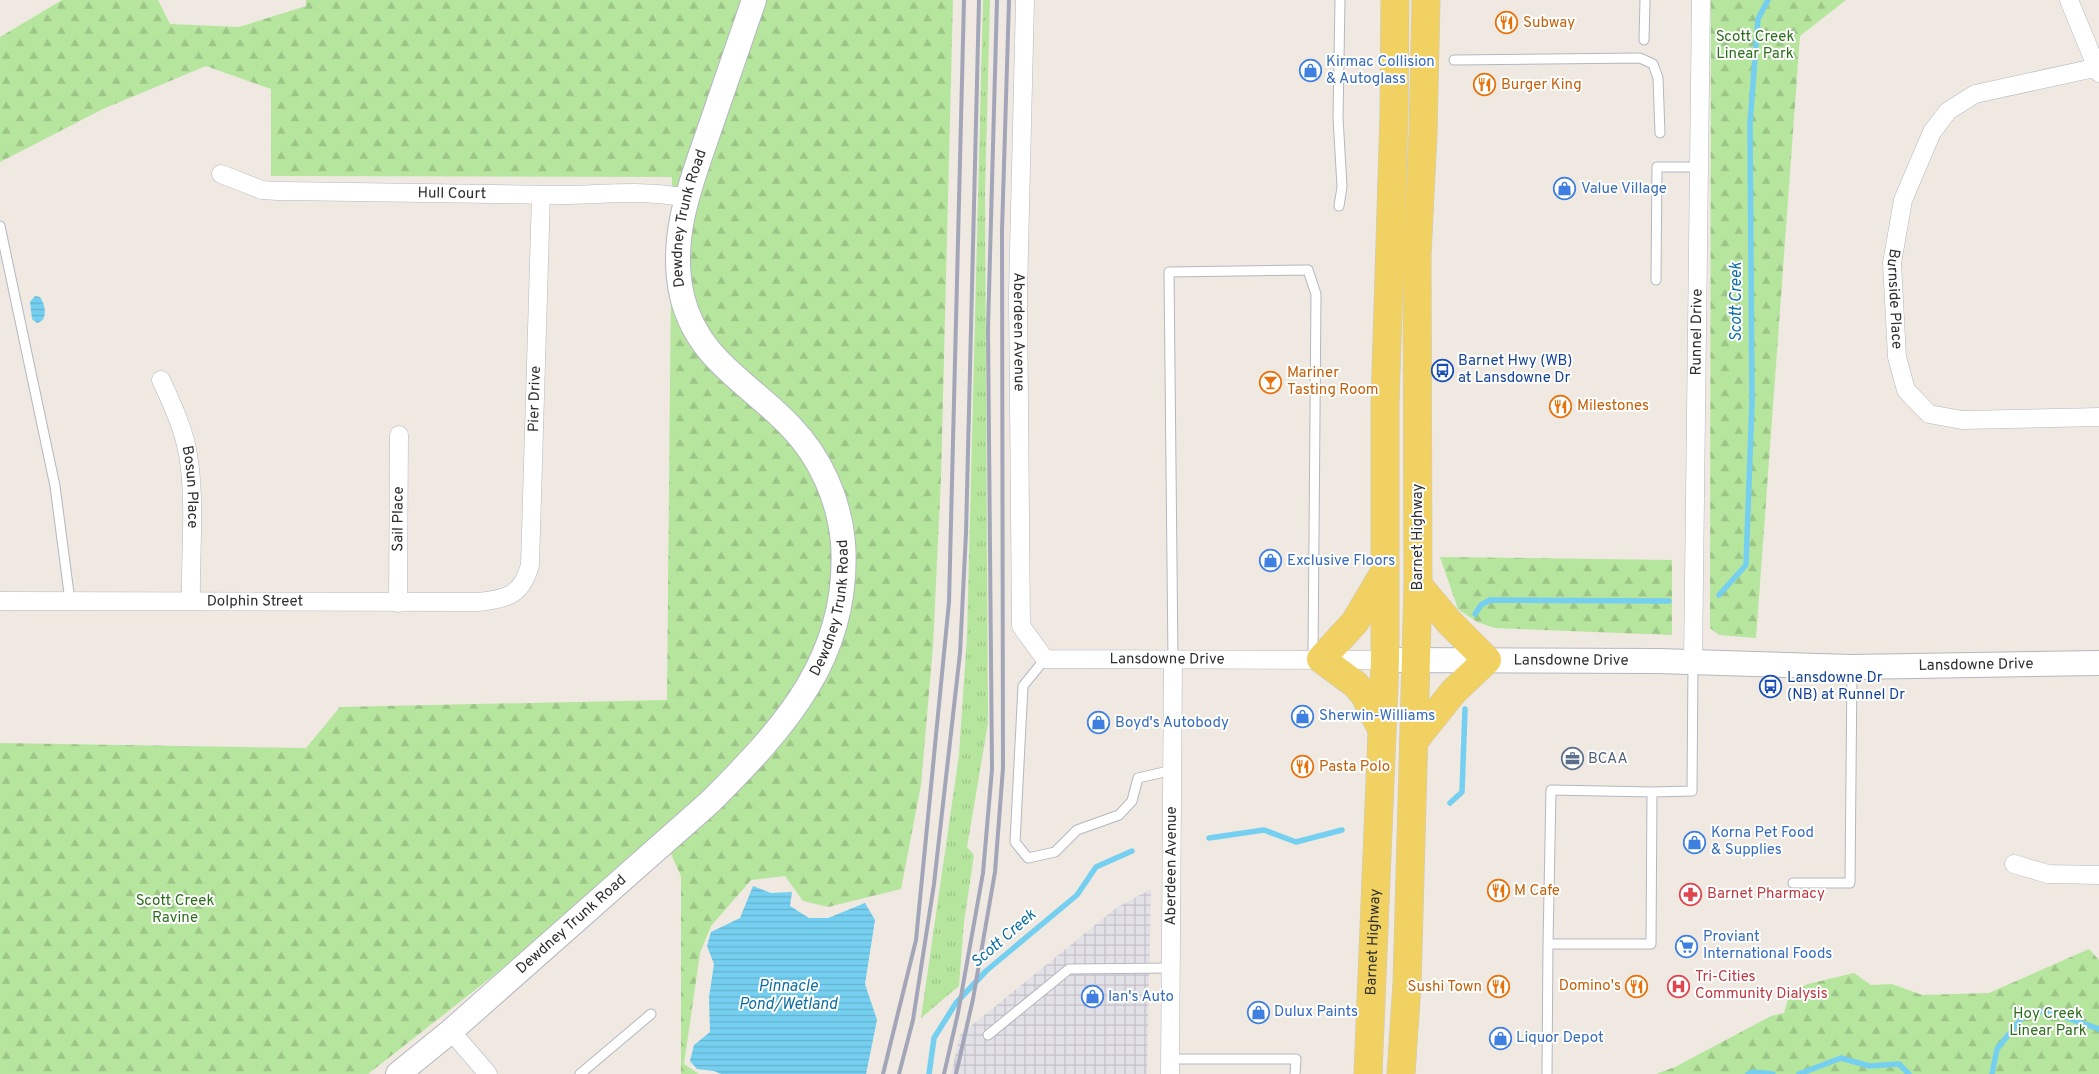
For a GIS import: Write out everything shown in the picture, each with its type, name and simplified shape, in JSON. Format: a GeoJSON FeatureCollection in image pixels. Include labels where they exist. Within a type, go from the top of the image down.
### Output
{"type":"FeatureCollection","features":[{"type":"Feature","properties":{"kind":"main road","name":"Dewdney Trunk Road"},"geometry":{"type":"LineString","coordinates":[[398,1074],[451,1031],[710,802],[749,762],[787,717],[811,681],[826,652],[836,625],[843,583],[844,556],[840,519],[830,488],[816,458],[801,438],[778,414],[726,370],[707,349],[693,328],[682,298],[677,266],[679,235],[686,198],[754,0]]}},
{"type":"Feature","properties":{"kind":"main road","name":"Barnet Highway"},"geometry":{"type":"LineString","coordinates":[[1368,1074],[1385,660],[1386,384],[1394,142],[1396,0]]}},
{"type":"Feature","properties":{"kind":"main road","name":"Barnet Highway"},"geometry":{"type":"LineString","coordinates":[[1400,1074],[1407,984],[1418,585],[1417,255],[1423,140],[1426,0]]}},
{"type":"Feature","properties":{"kind":"main road"},"geometry":{"type":"LineString","coordinates":[[1383,731],[1364,694],[1356,684],[1317,659],[1355,622],[1385,571]]}},
{"type":"Feature","properties":{"kind":"main road"},"geometry":{"type":"LineString","coordinates":[[1414,741],[1454,691],[1487,660],[1450,623],[1418,585]]}},
{"type":"Feature","properties":{"kind":"main road","name":"Lansdowne Drive"},"geometry":{"type":"LineString","coordinates":[[1385,660],[1693,663],[1852,667],[2099,662]]}},
{"type":"Feature","properties":{"kind":"street","name":"Aberdeen Avenue"},"geometry":{"type":"LineString","coordinates":[[1025,0],[1018,293],[1022,626],[1044,658]]}},
{"type":"Feature","properties":{"kind":"street","name":"Runnel Drive"},"geometry":{"type":"LineString","coordinates":[[1693,663],[1701,0]]}},
{"type":"Feature","properties":{"kind":"street"},"geometry":{"type":"LineString","coordinates":[[2069,0],[2098,69]]}},
{"type":"Feature","properties":{"kind":"street","name":"Burnside Place"},"geometry":{"type":"LineString","coordinates":[[2098,69],[1975,94],[1948,111],[1932,132],[1903,200],[1892,263],[1897,357],[1906,390],[1929,414],[1962,420],[2099,417]]}},
{"type":"Feature","properties":{"kind":"street","name":"Hull Court"},"geometry":{"type":"LineString","coordinates":[[221,174],[262,190],[278,191],[541,195],[652,193],[686,198]]}},
{"type":"Feature","properties":{"kind":"street","name":"Pier Drive"},"geometry":{"type":"LineString","coordinates":[[510,596],[520,588],[530,565],[541,195]]}},
{"type":"Feature","properties":{"kind":"street","name":"Bosun Place"},"geometry":{"type":"LineString","coordinates":[[161,380],[178,419],[188,454],[191,484],[191,601]]}},
{"type":"Feature","properties":{"kind":"street","name":"Sail Place"},"geometry":{"type":"LineString","coordinates":[[398,602],[399,435]]}},
{"type":"Feature","properties":{"kind":"street","name":"Dolphin Street"},"geometry":{"type":"LineString","coordinates":[[0,601],[478,602],[510,596]]}},
{"type":"Feature","properties":{"kind":"street","name":"Lansdowne Drive"},"geometry":{"type":"LineString","coordinates":[[1044,658],[1385,660]]}},
{"type":"Feature","properties":{"kind":"street","name":"Aberdeen Avenue"},"geometry":{"type":"LineString","coordinates":[[1170,1067],[1173,660]]}},
{"type":"Feature","properties":{"kind":"street"},"geometry":{"type":"LineString","coordinates":[[2014,864],[2048,874],[2099,875]]}},
{"type":"Feature","properties":{"kind":"street"},"geometry":{"type":"LineString","coordinates":[[451,1031],[488,1074]]}},
{"type":"Feature","properties":{"kind":"lane"},"geometry":{"type":"LineString","coordinates":[[1339,206],[1342,187],[1338,117],[1340,0]]}},
{"type":"Feature","properties":{"kind":"lane"},"geometry":{"type":"LineString","coordinates":[[1644,40],[1645,0]]}},
{"type":"Feature","properties":{"kind":"lane"},"geometry":{"type":"LineString","coordinates":[[1454,60],[1640,58],[1653,64],[1658,78],[1660,133]]}},
{"type":"Feature","properties":{"kind":"lane"},"geometry":{"type":"LineString","coordinates":[[1656,280],[1657,167],[1699,168]]}},
{"type":"Feature","properties":{"kind":"lane"},"geometry":{"type":"LineString","coordinates":[[0,226],[55,486],[70,601]]}},
{"type":"Feature","properties":{"kind":"lane"},"geometry":{"type":"LineString","coordinates":[[1173,660],[1169,272],[1308,270],[1316,294],[1317,659]]}},
{"type":"Feature","properties":{"kind":"lane"},"geometry":{"type":"LineString","coordinates":[[1044,658],[1023,686],[1015,842],[1028,858],[1055,852],[1077,830],[1119,815],[1132,801],[1138,778],[1173,770]]}},
{"type":"Feature","properties":{"kind":"lane"},"geometry":{"type":"LineString","coordinates":[[1547,1074],[1551,790],[1692,792],[1693,663]]}},
{"type":"Feature","properties":{"kind":"lane"},"geometry":{"type":"LineString","coordinates":[[1794,883],[1850,883],[1852,667]]}},
{"type":"Feature","properties":{"kind":"lane"},"geometry":{"type":"LineString","coordinates":[[1548,944],[1651,944],[1652,792]]}},
{"type":"Feature","properties":{"kind":"lane"},"geometry":{"type":"LineString","coordinates":[[988,1035],[1068,968],[1171,968]]}},
{"type":"Feature","properties":{"kind":"lane"},"geometry":{"type":"LineString","coordinates":[[580,1074],[651,1014]]}},
{"type":"Feature","properties":{"kind":"lane"},"geometry":{"type":"LineString","coordinates":[[1170,1067],[1296,1059],[1296,1074]]}},
{"type":"Feature","properties":{"kind":"shaded area"},"geometry":{"type":"Polygon","coordinates":[[[1151,889],[1147,1074],[951,1074],[960,1035],[1116,908],[1151,889]]]}},
{"type":"Feature","properties":{"kind":"green space","name":"Scott Creek Ravine"},"geometry":{"type":"Polygon","coordinates":[[[62,0],[158,0],[170,24],[239,27],[306,6],[306,0],[953,0],[941,477],[933,646],[921,785],[901,889],[828,907],[803,901],[785,876],[751,880],[711,926],[700,953],[684,1064],[699,1074],[681,1074],[681,876],[665,841],[368,1074],[0,1074],[0,743],[306,748],[340,707],[667,700],[672,177],[271,176],[271,89],[206,66],[103,109],[0,162],[0,37],[62,0]]]}},
{"type":"Feature","properties":{"kind":"green space"},"geometry":{"type":"Polygon","coordinates":[[[983,0],[990,0],[985,194],[988,723],[967,847],[974,855],[964,922],[959,986],[921,1018],[959,755],[967,637],[983,0]]]}},
{"type":"Feature","properties":{"kind":"green space","name":"Scott Creek Linear Park"},"geometry":{"type":"Polygon","coordinates":[[[1711,0],[1846,0],[1800,36],[1756,638],[1719,635],[1710,628],[1711,0]]]}},
{"type":"Feature","properties":{"kind":"green space"},"geometry":{"type":"Polygon","coordinates":[[[1440,557],[1672,560],[1672,635],[1495,628],[1477,622],[1458,609],[1440,557]]]}},
{"type":"Feature","properties":{"kind":"green space","name":"Hoy Creek Linear Park"},"geometry":{"type":"Polygon","coordinates":[[[2089,949],[2099,960],[2099,1074],[1656,1074],[1675,1067],[1771,1016],[1784,1013],[1790,992],[1808,984],[1854,973],[1871,985],[1892,984],[1922,995],[1989,993],[2089,949]]]}},
{"type":"Feature","properties":{"kind":"water"},"geometry":{"type":"Polygon","coordinates":[[[35,296],[40,297],[45,308],[43,319],[37,323],[32,319],[30,302],[35,296]]]}},
{"type":"Feature","properties":{"kind":"water","name":"Pinnacle Pond/Wetland"},"geometry":{"type":"Polygon","coordinates":[[[753,886],[771,893],[792,892],[790,906],[809,918],[828,918],[865,903],[875,920],[865,984],[877,1020],[866,1074],[721,1074],[714,1071],[697,1069],[690,1061],[694,1045],[710,1032],[709,997],[714,964],[707,946],[711,932],[740,918],[753,886]]]}},
{"type":"Feature","properties":{"kind":"waterway","name":"Scott Creek"},"geometry":{"type":"LineString","coordinates":[[1719,595],[1746,565],[1752,402],[1750,123],[1758,19],[1768,0]]}},
{"type":"Feature","properties":{"kind":"waterway","name":"Scott Creek"},"geometry":{"type":"LineString","coordinates":[[1475,614],[1481,605],[1490,600],[1669,601]]}},
{"type":"Feature","properties":{"kind":"waterway","name":"Scott Creek"},"geometry":{"type":"LineString","coordinates":[[1450,803],[1462,792],[1465,709]]}},
{"type":"Feature","properties":{"kind":"waterway","name":"Scott Creek"},"geometry":{"type":"LineString","coordinates":[[1209,838],[1264,830],[1296,842],[1342,830]]}},
{"type":"Feature","properties":{"kind":"waterway","name":"Scott Creek"},"geometry":{"type":"LineString","coordinates":[[929,1074],[934,1038],[956,1003],[986,971],[1077,895],[1096,867],[1132,851]]}},
{"type":"Feature","properties":{"kind":"waterway"},"geometry":{"type":"LineString","coordinates":[[1992,1074],[1997,1049],[2025,1014],[2047,1011],[2099,1029]]}},
{"type":"Feature","properties":{"kind":"waterway"},"geometry":{"type":"LineString","coordinates":[[1799,1074],[1841,1058],[1869,1066],[1899,1064],[1909,1074]]}},
{"type":"Feature","properties":{"kind":"waterway"},"geometry":{"type":"LineString","coordinates":[[1748,1074],[1753,1072],[1773,1074]]}},
{"type":"Feature","properties":{"kind":"railway"},"geometry":{"type":"LineString","coordinates":[[883,1074],[916,940],[949,602],[964,0]]}},
{"type":"Feature","properties":{"kind":"railway"},"geometry":{"type":"LineString","coordinates":[[899,1074],[913,1020],[934,884],[960,653],[966,533],[979,0]]}},
{"type":"Feature","properties":{"kind":"railway"},"geometry":{"type":"LineString","coordinates":[[944,1074],[958,1013],[983,873],[992,769],[988,329],[997,0]]}},
{"type":"Feature","properties":{"kind":"railway"},"geometry":{"type":"LineString","coordinates":[[956,1074],[973,999],[995,872],[1003,768],[1002,231],[1009,0]]}},
{"type":"Feature","properties":{"kind":"place","name":"Subway"},"geometry":{"type":"Point","coordinates":[1507,23]}},
{"type":"Feature","properties":{"kind":"place","name":"Kirmac Collision & Autoglass"},"geometry":{"type":"Point","coordinates":[1310,71]}},
{"type":"Feature","properties":{"kind":"place","name":"Burger King"},"geometry":{"type":"Point","coordinates":[1485,85]}},
{"type":"Feature","properties":{"kind":"place","name":"Value Village"},"geometry":{"type":"Point","coordinates":[1565,189]}},
{"type":"Feature","properties":{"kind":"place","name":"Barnet Hwy (WB) at Lansdowne Dr"},"geometry":{"type":"Point","coordinates":[1442,370]}},
{"type":"Feature","properties":{"kind":"place","name":"Mariner Tasting Room"},"geometry":{"type":"Point","coordinates":[1271,382]}},
{"type":"Feature","properties":{"kind":"place","name":"Milestones"},"geometry":{"type":"Point","coordinates":[1561,406]}},
{"type":"Feature","properties":{"kind":"place","name":"Exclusive Floors"},"geometry":{"type":"Point","coordinates":[1271,561]}},
{"type":"Feature","properties":{"kind":"place","name":"Lansdowne Dr (NB) at Runnel Dr"},"geometry":{"type":"Point","coordinates":[1771,687]}},
{"type":"Feature","properties":{"kind":"place","name":"Sherwin-Williams"},"geometry":{"type":"Point","coordinates":[1303,716]}},
{"type":"Feature","properties":{"kind":"place","name":"Boyd's Autobody"},"geometry":{"type":"Point","coordinates":[1099,723]}},
{"type":"Feature","properties":{"kind":"place","name":"BCAA"},"geometry":{"type":"Point","coordinates":[1572,759]}},
{"type":"Feature","properties":{"kind":"place","name":"Pasta Polo"},"geometry":{"type":"Point","coordinates":[1303,767]}},
{"type":"Feature","properties":{"kind":"place","name":"Korna Pet Food & Supplies"},"geometry":{"type":"Point","coordinates":[1695,842]}},
{"type":"Feature","properties":{"kind":"place","name":"M Cafe"},"geometry":{"type":"Point","coordinates":[1498,891]}},
{"type":"Feature","properties":{"kind":"place","name":"Barnet Pharmacy"},"geometry":{"type":"Point","coordinates":[1691,894]}},
{"type":"Feature","properties":{"kind":"place","name":"Proviant International Foods"},"geometry":{"type":"Point","coordinates":[1687,946]}},
{"type":"Feature","properties":{"kind":"place","name":"Domino's"},"geometry":{"type":"Point","coordinates":[1637,986]}},
{"type":"Feature","properties":{"kind":"place","name":"Tri-Cities Community Dialysis"},"geometry":{"type":"Point","coordinates":[1679,986]}},
{"type":"Feature","properties":{"kind":"place","name":"Sushi Town"},"geometry":{"type":"Point","coordinates":[1498,987]}},
{"type":"Feature","properties":{"kind":"place","name":"Ian's Auto"},"geometry":{"type":"Point","coordinates":[1092,997]}},
{"type":"Feature","properties":{"kind":"place","name":"Dulux Paints"},"geometry":{"type":"Point","coordinates":[1258,1012]}},
{"type":"Feature","properties":{"kind":"place","name":"Liquor Depot"},"geometry":{"type":"Point","coordinates":[1500,1038]}}]}
